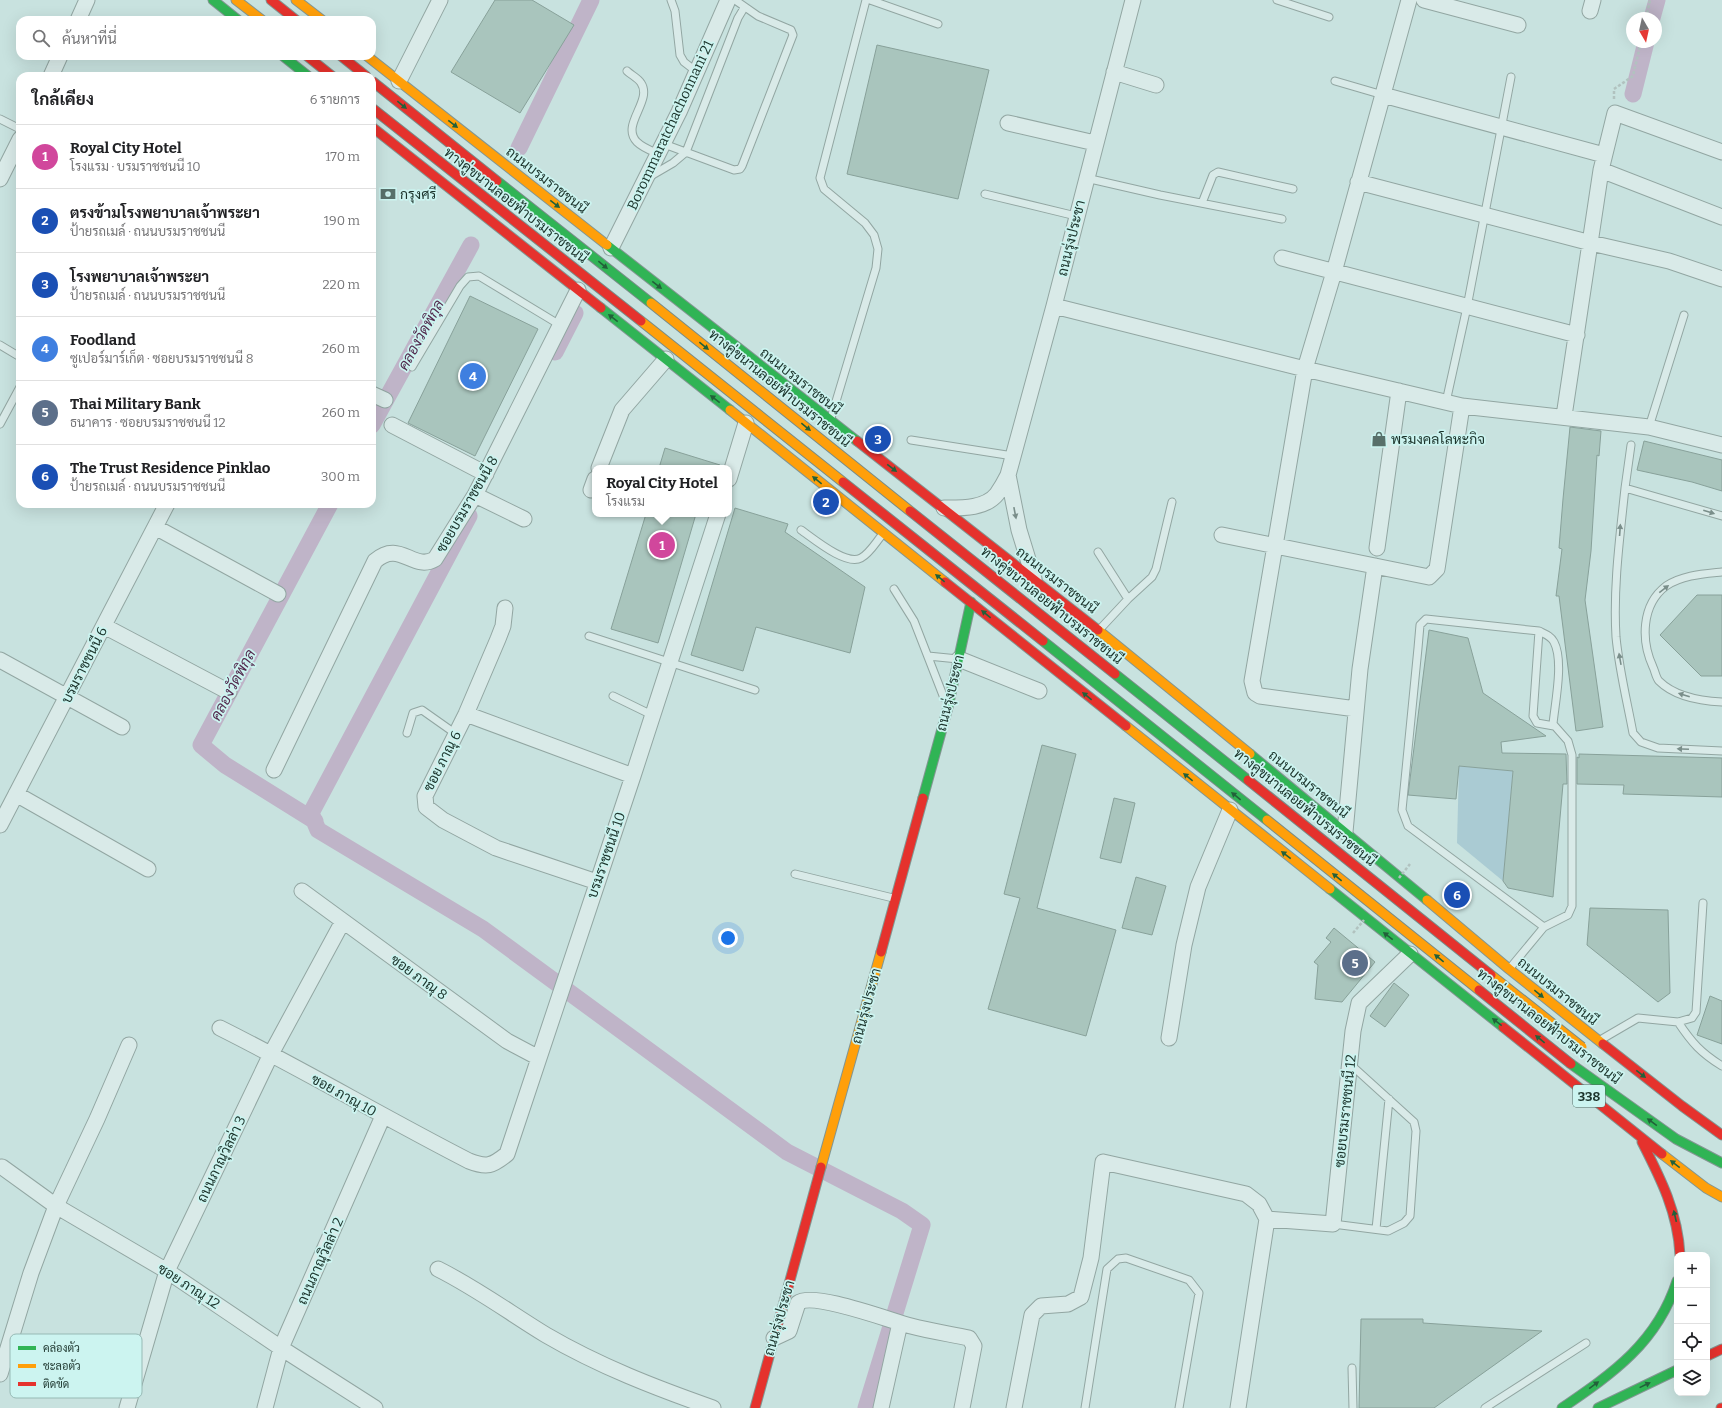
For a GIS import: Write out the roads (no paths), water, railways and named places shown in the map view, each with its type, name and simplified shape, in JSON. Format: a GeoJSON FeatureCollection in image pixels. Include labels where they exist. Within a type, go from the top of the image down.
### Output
{"type":"FeatureCollection","features":[{"type":"Feature","properties":{"kind":"main road"},"geometry":{"type":"LineString","coordinates":[[213,0],[233,16]]}},
{"type":"Feature","properties":{"kind":"main road"},"geometry":{"type":"LineString","coordinates":[[236,0],[257,16]]}},
{"type":"Feature","properties":{"kind":"main road"},"geometry":{"type":"LineString","coordinates":[[271,0],[291,16]]}},
{"type":"Feature","properties":{"kind":"main road"},"geometry":{"type":"LineString","coordinates":[[297,0],[317,16]]}},
{"type":"Feature","properties":{"kind":"main road"},"geometry":{"type":"LineString","coordinates":[[288,60],[303,72]]}},
{"type":"Feature","properties":{"kind":"main road"},"geometry":{"type":"LineString","coordinates":[[312,60],[327,72]]}},
{"type":"Feature","properties":{"kind":"main road"},"geometry":{"type":"LineString","coordinates":[[346,60],[361,72]]}},
{"type":"Feature","properties":{"kind":"main road","name":"ถนนบรมราชชนนี"},"geometry":{"type":"LineString","coordinates":[[372,60],[1098,630],[1345,832],[1509,969],[1682,1106],[1722,1135]]}},
{"type":"Feature","properties":{"kind":"main road","name":"ทางคู่ขนานลอยฟ้าบรมราชชนนี"},"geometry":{"type":"LineString","coordinates":[[376,84],[1588,1052]]}},
{"type":"Feature","properties":{"kind":"main road","name":"ทางคู่ขนานลอยฟ้าบรมราชชนนี"},"geometry":{"type":"LineString","coordinates":[[376,111],[947,564],[1571,1064],[1676,1139],[1722,1163]]}},
{"type":"Feature","properties":{"kind":"main road"},"geometry":{"type":"LineString","coordinates":[[376,131],[666,359],[1410,954]]}},
{"type":"Feature","properties":{"kind":"main road","name":"ถนนรุ่งประชา"},"geometry":{"type":"LineString","coordinates":[[755,1408],[948,707],[971,602]]}},
{"type":"Feature","properties":{"kind":"main road","name":"338"},"geometry":{"type":"LineString","coordinates":[[1410,954],[1706,1188],[1722,1197]]}},
{"type":"Feature","properties":{"kind":"main road"},"geometry":{"type":"LineString","coordinates":[[1682,1106],[1722,1124]]}},
{"type":"Feature","properties":{"kind":"main road"},"geometry":{"type":"LineString","coordinates":[[1670,1109],[1689,1122],[1722,1140]]}},
{"type":"Feature","properties":{"kind":"main road"},"geometry":{"type":"LineString","coordinates":[[1638,1135],[1667,1190],[1676,1216],[1680,1252]]}},
{"type":"Feature","properties":{"kind":"main road"},"geometry":{"type":"LineString","coordinates":[[1706,1188],[1722,1204]]}},
{"type":"Feature","properties":{"kind":"main road"},"geometry":{"type":"LineString","coordinates":[[1562,1408],[1623,1365],[1646,1339],[1669,1304],[1675,1288]]}},
{"type":"Feature","properties":{"kind":"main road"},"geometry":{"type":"LineString","coordinates":[[1710,1355],[1722,1349]]}},
{"type":"Feature","properties":{"kind":"main road"},"geometry":{"type":"LineString","coordinates":[[1598,1408],[1674,1371]]}},
{"type":"Feature","properties":{"kind":"street"},"geometry":{"type":"LineString","coordinates":[[80,16],[87,0]]}},
{"type":"Feature","properties":{"kind":"street"},"geometry":{"type":"LineString","coordinates":[[399,81],[440,0]]}},
{"type":"Feature","properties":{"kind":"street","name":"Borommaratchachonnani 21"},"geometry":{"type":"LineString","coordinates":[[611,248],[662,149],[728,0]]}},
{"type":"Feature","properties":{"kind":"street","name":"ถนนรุ่งประชา"},"geometry":{"type":"LineString","coordinates":[[944,508],[963,508],[988,501],[996,495],[1008,475],[1054,306],[1132,0]]}},
{"type":"Feature","properties":{"kind":"street"},"geometry":{"type":"LineString","coordinates":[[1356,709],[1260,696],[1255,693],[1252,688],[1252,681],[1305,369],[1334,272],[1409,0]]}},
{"type":"Feature","properties":{"kind":"street"},"geometry":{"type":"LineString","coordinates":[[1424,0],[1518,25]]}},
{"type":"Feature","properties":{"kind":"street"},"geometry":{"type":"LineString","coordinates":[[53,72],[58,60]]}},
{"type":"Feature","properties":{"kind":"street"},"geometry":{"type":"LineString","coordinates":[[1114,72],[1156,85]]}},
{"type":"Feature","properties":{"kind":"street"},"geometry":{"type":"LineString","coordinates":[[1382,95],[1604,154]]}},
{"type":"Feature","properties":{"kind":"street"},"geometry":{"type":"LineString","coordinates":[[1564,416],[1604,154],[1615,113],[1641,121],[1722,152]]}},
{"type":"Feature","properties":{"kind":"street"},"geometry":{"type":"LineString","coordinates":[[1008,123],[1095,143]]}},
{"type":"Feature","properties":{"kind":"street"},"geometry":{"type":"LineString","coordinates":[[0,179],[16,147]]}},
{"type":"Feature","properties":{"kind":"street"},"geometry":{"type":"LineString","coordinates":[[1602,170],[1722,217]]}},
{"type":"Feature","properties":{"kind":"street"},"geometry":{"type":"LineString","coordinates":[[1358,182],[1591,244],[1669,261],[1722,279]]}},
{"type":"Feature","properties":{"kind":"street"},"geometry":{"type":"LineString","coordinates":[[1282,258],[1577,335]]}},
{"type":"Feature","properties":{"kind":"street","name":"ซอยบรมราชชนนี 8"},"geometry":{"type":"LineString","coordinates":[[274,770],[375,561],[382,554],[394,552],[428,563],[435,559],[475,496],[578,290]]}},
{"type":"Feature","properties":{"kind":"street"},"geometry":{"type":"LineString","coordinates":[[1054,306],[1305,369],[1462,406],[1564,416],[1649,427],[1722,445]]}},
{"type":"Feature","properties":{"kind":"street"},"geometry":{"type":"LineString","coordinates":[[600,465],[622,410],[666,359]]}},
{"type":"Feature","properties":{"kind":"street"},"geometry":{"type":"LineString","coordinates":[[1377,548],[1399,391]]}},
{"type":"Feature","properties":{"kind":"street"},"geometry":{"type":"LineString","coordinates":[[1222,535],[1424,577],[1434,575],[1437,569],[1462,406]]}},
{"type":"Feature","properties":{"kind":"street"},"geometry":{"type":"LineString","coordinates":[[732,468],[746,423]]}},
{"type":"Feature","properties":{"kind":"street"},"geometry":{"type":"LineString","coordinates":[[392,425],[486,474]]}},
{"type":"Feature","properties":{"kind":"street","name":"ถนนรุ่งประชา"},"geometry":{"type":"LineString","coordinates":[[1008,475],[1019,530],[1035,581]]}},
{"type":"Feature","properties":{"kind":"street"},"geometry":{"type":"LineString","coordinates":[[475,496],[524,519]]}},
{"type":"Feature","properties":{"kind":"street","name":"บรมราชชนนี 6"},"geometry":{"type":"LineString","coordinates":[[0,826],[165,508]]}},
{"type":"Feature","properties":{"kind":"street","name":"บรมราชชนนี 10"},"geometry":{"type":"LineString","coordinates":[[469,1161],[482,1166],[495,1164],[507,1154],[566,980],[717,517]]}},
{"type":"Feature","properties":{"kind":"street"},"geometry":{"type":"LineString","coordinates":[[155,527],[278,594]]}},
{"type":"Feature","properties":{"kind":"street"},"geometry":{"type":"LineString","coordinates":[[1345,832],[1360,669],[1374,566]]}},
{"type":"Feature","properties":{"kind":"street","name":"ซอย ภาณุ 6"},"geometry":{"type":"LineString","coordinates":[[505,608],[503,626],[466,714],[425,796],[426,807],[443,820],[496,848],[597,882]]}},
{"type":"Feature","properties":{"kind":"street"},"geometry":{"type":"LineString","coordinates":[[104,626],[229,692]]}},
{"type":"Feature","properties":{"kind":"street"},"geometry":{"type":"LineString","coordinates":[[959,659],[1039,691]]}},
{"type":"Feature","properties":{"kind":"street"},"geometry":{"type":"LineString","coordinates":[[0,660],[122,727]]}},
{"type":"Feature","properties":{"kind":"street"},"geometry":{"type":"LineString","coordinates":[[466,714],[633,776]]}},
{"type":"Feature","properties":{"kind":"street"},"geometry":{"type":"LineString","coordinates":[[16,794],[148,869]]}},
{"type":"Feature","properties":{"kind":"street"},"geometry":{"type":"LineString","coordinates":[[1169,1038],[1184,946],[1198,887],[1230,810]]}},
{"type":"Feature","properties":{"kind":"street","name":"ซอย ภาณุ 8"},"geometry":{"type":"LineString","coordinates":[[302,890],[507,1041],[539,1058]]}},
{"type":"Feature","properties":{"kind":"street","name":"ถนนภาณุวิลล่า 3"},"geometry":{"type":"LineString","coordinates":[[142,1355],[167,1271],[271,1054],[343,921]]}},
{"type":"Feature","properties":{"kind":"street","name":"ซอยบรมราชชนนี 12"},"geometry":{"type":"LineString","coordinates":[[1333,1224],[1353,1031],[1359,1003],[1410,954]]}},
{"type":"Feature","properties":{"kind":"street","name":"ซอย ภาณุ 10"},"geometry":{"type":"LineString","coordinates":[[220,1028],[469,1161]]}},
{"type":"Feature","properties":{"kind":"street"},"geometry":{"type":"LineString","coordinates":[[13,1334],[32,1273],[56,1206],[97,1119],[129,1045]]}},
{"type":"Feature","properties":{"kind":"street","name":"ถนนภาณุวิลล่า 2"},"geometry":{"type":"LineString","coordinates":[[265,1408],[281,1348],[383,1116]]}},
{"type":"Feature","properties":{"kind":"street"},"geometry":{"type":"LineString","coordinates":[[1014,1408],[1032,1315],[1041,1306],[1068,1304],[1082,1297],[1091,1258],[1103,1162],[1246,1194],[1259,1204],[1266,1219],[1238,1408]]}},
{"type":"Feature","properties":{"kind":"street","name":"ซอย ภาณุ 12"},"geometry":{"type":"LineString","coordinates":[[2,1167],[56,1206],[167,1271],[281,1348],[375,1408]]}},
{"type":"Feature","properties":{"kind":"street"},"geometry":{"type":"LineString","coordinates":[[1266,1219],[1333,1224]]}},
{"type":"Feature","properties":{"kind":"street"},"geometry":{"type":"LineString","coordinates":[[438,1269],[466,1284],[546,1335],[595,1361],[661,1390],[713,1408]]}},
{"type":"Feature","properties":{"kind":"street"},"geometry":{"type":"LineString","coordinates":[[774,1338],[789,1331],[796,1308],[802,1300],[835,1303],[900,1323],[969,1338],[974,1346],[962,1408]]}},
{"type":"Feature","properties":{"kind":"street"},"geometry":{"type":"LineString","coordinates":[[881,1408],[900,1323]]}},
{"type":"Feature","properties":{"kind":"street"},"geometry":{"type":"LineString","coordinates":[[0,1374],[10,1342]]}},
{"type":"Feature","properties":{"kind":"street","name":"ถนนภาณุวิลล่า 3"},"geometry":{"type":"LineString","coordinates":[[126,1408],[129,1398]]}},
{"type":"Feature","properties":{"kind":"lane"},"geometry":{"type":"LineString","coordinates":[[672,0],[675,11],[680,55],[684,62],[697,72]]}},
{"type":"Feature","properties":{"kind":"lane"},"geometry":{"type":"LineString","coordinates":[[627,71],[640,82],[644,94],[633,124],[632,133],[636,141],[662,149],[686,152],[734,170],[740,169],[793,35],[791,30],[758,16],[744,8],[735,0]]}},
{"type":"Feature","properties":{"kind":"lane"},"geometry":{"type":"LineString","coordinates":[[830,421],[876,268],[878,249],[874,236],[865,223],[824,189],[820,178],[866,0]]}},
{"type":"Feature","properties":{"kind":"lane"},"geometry":{"type":"LineString","coordinates":[[870,0],[938,24]]}},
{"type":"Feature","properties":{"kind":"lane"},"geometry":{"type":"LineString","coordinates":[[1278,0],[1329,17]]}},
{"type":"Feature","properties":{"kind":"lane"},"geometry":{"type":"LineString","coordinates":[[647,177],[673,163],[686,152],[736,23],[744,8]]}},
{"type":"Feature","properties":{"kind":"lane"},"geometry":{"type":"LineString","coordinates":[[1446,402],[1467,307],[1483,216],[1511,77]]}},
{"type":"Feature","properties":{"kind":"lane"},"geometry":{"type":"LineString","coordinates":[[1335,82],[1382,95]]}},
{"type":"Feature","properties":{"kind":"lane"},"geometry":{"type":"LineString","coordinates":[[0,119],[16,127]]}},
{"type":"Feature","properties":{"kind":"lane"},"geometry":{"type":"LineString","coordinates":[[1202,203],[1213,175],[1218,172],[1293,189]]}},
{"type":"Feature","properties":{"kind":"lane"},"geometry":{"type":"LineString","coordinates":[[1086,178],[1282,219]]}},
{"type":"Feature","properties":{"kind":"lane"},"geometry":{"type":"LineString","coordinates":[[985,194],[1076,216]]}},
{"type":"Feature","properties":{"kind":"lane"},"geometry":{"type":"LineString","coordinates":[[412,367],[460,286],[468,277],[479,276],[560,324]]}},
{"type":"Feature","properties":{"kind":"lane"},"geometry":{"type":"LineString","coordinates":[[1649,427],[1684,314]]}},
{"type":"Feature","properties":{"kind":"lane"},"geometry":{"type":"LineString","coordinates":[[0,345],[16,355]]}},
{"type":"Feature","properties":{"kind":"lane"},"geometry":{"type":"LineString","coordinates":[[0,424],[16,394]]}},
{"type":"Feature","properties":{"kind":"lane"},"geometry":{"type":"LineString","coordinates":[[911,440],[1013,456]]}},
{"type":"Feature","properties":{"kind":"lane"},"geometry":{"type":"LineString","coordinates":[[1630,445],[1620,524],[1616,638],[1633,733],[1641,742],[1658,748],[1722,751]]}},
{"type":"Feature","properties":{"kind":"lane"},"geometry":{"type":"LineString","coordinates":[[1625,488],[1722,516]]}},
{"type":"Feature","properties":{"kind":"lane"},"geometry":{"type":"LineString","coordinates":[[1098,630],[1152,577],[1156,569],[1172,502]]}},
{"type":"Feature","properties":{"kind":"lane"},"geometry":{"type":"LineString","coordinates":[[801,530],[834,553],[851,560],[860,558],[867,554],[884,533]]}},
{"type":"Feature","properties":{"kind":"lane"},"geometry":{"type":"LineString","coordinates":[[1098,552],[1128,599]]}},
{"type":"Feature","properties":{"kind":"lane"},"geometry":{"type":"LineString","coordinates":[[1722,572],[1692,576],[1678,580],[1666,586],[1655,596],[1648,610],[1645,634],[1646,653],[1659,680],[1679,694],[1706,701],[1722,702]]}},
{"type":"Feature","properties":{"kind":"lane"},"geometry":{"type":"LineString","coordinates":[[894,589],[914,621],[948,707]]}},
{"type":"Feature","properties":{"kind":"lane"},"geometry":{"type":"LineString","coordinates":[[1544,927],[1408,826],[1402,810],[1420,625],[1423,621],[1430,620],[1539,631],[1549,636],[1554,643],[1557,656],[1554,726]]}},
{"type":"Feature","properties":{"kind":"lane"},"geometry":{"type":"LineString","coordinates":[[1509,969],[1544,927],[1568,915],[1572,906],[1573,895],[1572,755],[1568,741],[1554,726],[1537,723],[1533,716],[1539,631]]}},
{"type":"Feature","properties":{"kind":"lane"},"geometry":{"type":"LineString","coordinates":[[589,636],[756,690]]}},
{"type":"Feature","properties":{"kind":"lane"},"geometry":{"type":"LineString","coordinates":[[928,656],[959,659]]}},
{"type":"Feature","properties":{"kind":"lane"},"geometry":{"type":"LineString","coordinates":[[613,696],[652,715]]}},
{"type":"Feature","properties":{"kind":"lane"},"geometry":{"type":"LineString","coordinates":[[407,732],[413,713],[422,710],[456,734]]}},
{"type":"Feature","properties":{"kind":"lane"},"geometry":{"type":"LineString","coordinates":[[795,874],[895,898]]}},
{"type":"Feature","properties":{"kind":"lane"},"geometry":{"type":"LineString","coordinates":[[1599,1041],[1638,1018],[1678,1022],[1692,1018],[1696,1012],[1703,903]]}},
{"type":"Feature","properties":{"kind":"lane"},"geometry":{"type":"LineString","coordinates":[[1678,1022],[1692,1044],[1704,1055],[1722,1066]]}},
{"type":"Feature","properties":{"kind":"lane"},"geometry":{"type":"LineString","coordinates":[[1333,1224],[1388,1231],[1404,1224],[1410,1216],[1416,1131],[1414,1122],[1350,1064]]}},
{"type":"Feature","properties":{"kind":"lane"},"geometry":{"type":"LineString","coordinates":[[1376,1229],[1389,1099]]}},
{"type":"Feature","properties":{"kind":"lane"},"geometry":{"type":"LineString","coordinates":[[1085,1408],[1107,1269],[1118,1259],[1126,1258],[1189,1280],[1199,1293],[1179,1408]]}},
{"type":"Feature","properties":{"kind":"lane"},"geometry":{"type":"LineString","coordinates":[[1484,1408],[1586,1343]]}},
{"type":"Feature","properties":{"kind":"lane"},"geometry":{"type":"LineString","coordinates":[[1352,1368],[1353,1408]]}},
{"type":"Feature","properties":{"kind":"waterway","name":"คลองวัดพิกุล"},"geometry":{"type":"LineString","coordinates":[[519,148],[591,0]]}},
{"type":"Feature","properties":{"kind":"waterway"},"geometry":{"type":"LineString","coordinates":[[1654,12],[1657,0]]}},
{"type":"Feature","properties":{"kind":"waterway"},"geometry":{"type":"LineString","coordinates":[[1633,94],[1644,48]]}},
{"type":"Feature","properties":{"kind":"waterway","name":"คลองวัดพิกุล"},"geometry":{"type":"LineString","coordinates":[[376,418],[471,245]]}},
{"type":"Feature","properties":{"kind":"waterway"},"geometry":{"type":"LineString","coordinates":[[555,352],[575,313]]}},
{"type":"Feature","properties":{"kind":"waterway","name":"คลองวัดพิกุล"},"geometry":{"type":"LineString","coordinates":[[315,821],[225,765],[201,745],[328,508]]}},
{"type":"Feature","properties":{"kind":"waterway"},"geometry":{"type":"LineString","coordinates":[[469,516],[311,813],[318,830],[483,929],[787,1152],[902,1211],[922,1225],[866,1408]]}},
{"type":"Feature","properties":{"kind":"place","name":"กรุงศรี"},"geometry":{"type":"Point","coordinates":[388,194]}},
{"type":"Feature","properties":{"kind":"place","name":"Foodland"},"geometry":{"type":"Point","coordinates":[473,376]}},
{"type":"Feature","properties":{"kind":"place","name":"โรงพยาบาลเจ้าพระยา"},"geometry":{"type":"Point","coordinates":[878,439]}},
{"type":"Feature","properties":{"kind":"place","name":"พรมงคลโลหะกิจ"},"geometry":{"type":"Point","coordinates":[1379,439]}},
{"type":"Feature","properties":{"kind":"place","name":"ตรงข้ามโรงพยาบาลเจ้าพระยา"},"geometry":{"type":"Point","coordinates":[826,502]}},
{"type":"Feature","properties":{"kind":"place","name":"Royal City Hotel"},"geometry":{"type":"Point","coordinates":[662,545]}},
{"type":"Feature","properties":{"kind":"place","name":"The Trust Residence Pinklao"},"geometry":{"type":"Point","coordinates":[1457,895]}},
{"type":"Feature","properties":{"kind":"place","name":"Thai Military Bank"},"geometry":{"type":"Point","coordinates":[1355,963]}}]}
